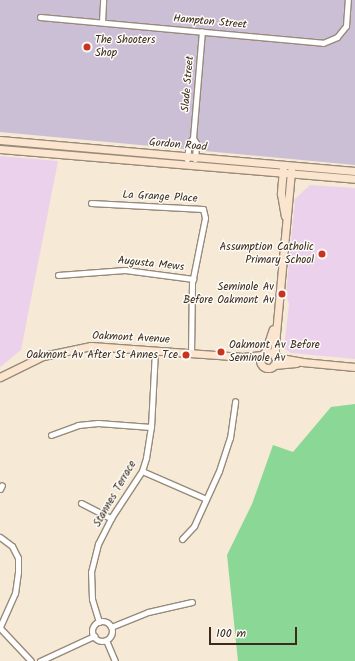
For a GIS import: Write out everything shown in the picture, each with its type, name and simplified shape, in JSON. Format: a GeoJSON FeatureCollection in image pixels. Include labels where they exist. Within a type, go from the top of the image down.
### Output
{"type":"FeatureCollection","features":[{"type":"Feature","properties":{"kind":"street"},"geometry":{"type":"LineString","coordinates":[[102,22],[103,0]]}},
{"type":"Feature","properties":{"kind":"street","name":"Hampton Street"},"geometry":{"type":"LineString","coordinates":[[40,17],[323,43],[337,38],[346,26],[348,0]]}},
{"type":"Feature","properties":{"kind":"street","name":"Slade Street"},"geometry":{"type":"LineString","coordinates":[[190,166],[191,157],[189,142],[193,138],[202,31]]}},
{"type":"Feature","properties":{"kind":"street","name":"Gordon Road"},"geometry":{"type":"LineString","coordinates":[[0,140],[283,166],[355,170]]}},
{"type":"Feature","properties":{"kind":"street","name":"Gordon Road"},"geometry":{"type":"LineString","coordinates":[[0,149],[355,179]]}},
{"type":"Feature","properties":{"kind":"street"},"geometry":{"type":"LineString","coordinates":[[283,166],[281,194],[286,218]]}},
{"type":"Feature","properties":{"kind":"street"},"geometry":{"type":"LineString","coordinates":[[274,365],[291,166]]}},
{"type":"Feature","properties":{"kind":"street","name":"La Grange Place"},"geometry":{"type":"LineString","coordinates":[[91,203],[202,209],[205,218],[193,279],[191,353]]}},
{"type":"Feature","properties":{"kind":"street","name":"Augusta Mews"},"geometry":{"type":"LineString","coordinates":[[58,275],[125,270],[193,279]]}},
{"type":"Feature","properties":{"kind":"street"},"geometry":{"type":"LineString","coordinates":[[277,322],[263,354],[262,365],[267,368],[274,365],[302,362]]}},
{"type":"Feature","properties":{"kind":"street","name":"Oakmont Avenue"},"geometry":{"type":"LineString","coordinates":[[0,377],[32,360],[73,348],[109,346],[243,357],[263,354],[274,356]]}},
{"type":"Feature","properties":{"kind":"street","name":"Stannes Terrace"},"geometry":{"type":"LineString","coordinates":[[99,622],[92,599],[91,572],[98,544],[111,518],[142,471],[151,427],[155,350]]}},
{"type":"Feature","properties":{"kind":"street"},"geometry":{"type":"LineString","coordinates":[[274,356],[302,362],[355,367]]}},
{"type":"Feature","properties":{"kind":"street","name":"Oakmont Avenue"},"geometry":{"type":"LineString","coordinates":[[243,357],[262,365]]}},
{"type":"Feature","properties":{"kind":"street"},"geometry":{"type":"LineString","coordinates":[[182,539],[194,526],[219,472],[230,438],[235,401]]}},
{"type":"Feature","properties":{"kind":"street"},"geometry":{"type":"LineString","coordinates":[[51,435],[78,425],[98,423],[151,427]]}},
{"type":"Feature","properties":{"kind":"street"},"geometry":{"type":"LineString","coordinates":[[142,471],[206,498]]}},
{"type":"Feature","properties":{"kind":"street"},"geometry":{"type":"LineString","coordinates":[[81,503],[111,518]]}},
{"type":"Feature","properties":{"kind":"street"},"geometry":{"type":"LineString","coordinates":[[0,537],[12,546],[18,558],[15,593],[0,627],[31,661]]}},
{"type":"Feature","properties":{"kind":"street"},"geometry":{"type":"LineString","coordinates":[[111,627],[148,612],[192,602]]}},
{"type":"Feature","properties":{"kind":"street"},"geometry":{"type":"LineString","coordinates":[[99,622],[107,622],[111,627],[111,635],[106,640],[99,640],[94,636],[93,627],[99,622]]}},
{"type":"Feature","properties":{"kind":"street"},"geometry":{"type":"LineString","coordinates":[[40,661],[94,636]]}},
{"type":"Feature","properties":{"kind":"street"},"geometry":{"type":"LineString","coordinates":[[106,640],[115,661]]}},
{"type":"Feature","properties":{"kind":"shaded area"},"geometry":{"type":"Polygon","coordinates":[[[0,0],[355,0],[355,165],[0,132],[0,0]]]}},
{"type":"Feature","properties":{"kind":"shaded area"},"geometry":{"type":"Polygon","coordinates":[[[0,156],[58,161],[21,350],[0,367],[0,156]]]}},
{"type":"Feature","properties":{"kind":"shaded area","name":"Assumption Catholic Primary School"},"geometry":{"type":"Polygon","coordinates":[[[310,185],[355,188],[355,359],[291,353],[284,348],[289,304],[286,295],[295,199],[310,185]]]}},
{"type":"Feature","properties":{"kind":"green space"},"geometry":{"type":"Polygon","coordinates":[[[355,404],[355,661],[238,661],[227,555],[252,504],[273,445],[293,452],[331,407],[355,404]]]}},
{"type":"Feature","properties":{"kind":"place","name":"The Shooters Shop"},"geometry":{"type":"Point","coordinates":[87,47]}},
{"type":"Feature","properties":{"kind":"place","name":"Assumption Catholic Primary School"},"geometry":{"type":"Point","coordinates":[322,254]}},
{"type":"Feature","properties":{"kind":"place","name":"Seminole Av Before Oakmont Av"},"geometry":{"type":"Point","coordinates":[282,294]}},
{"type":"Feature","properties":{"kind":"place","name":"Oakmont Av Before Seminole Av"},"geometry":{"type":"Point","coordinates":[221,352]}},
{"type":"Feature","properties":{"kind":"place","name":"Oakmont Av After St Annes Tce"},"geometry":{"type":"Point","coordinates":[186,355]}}]}
